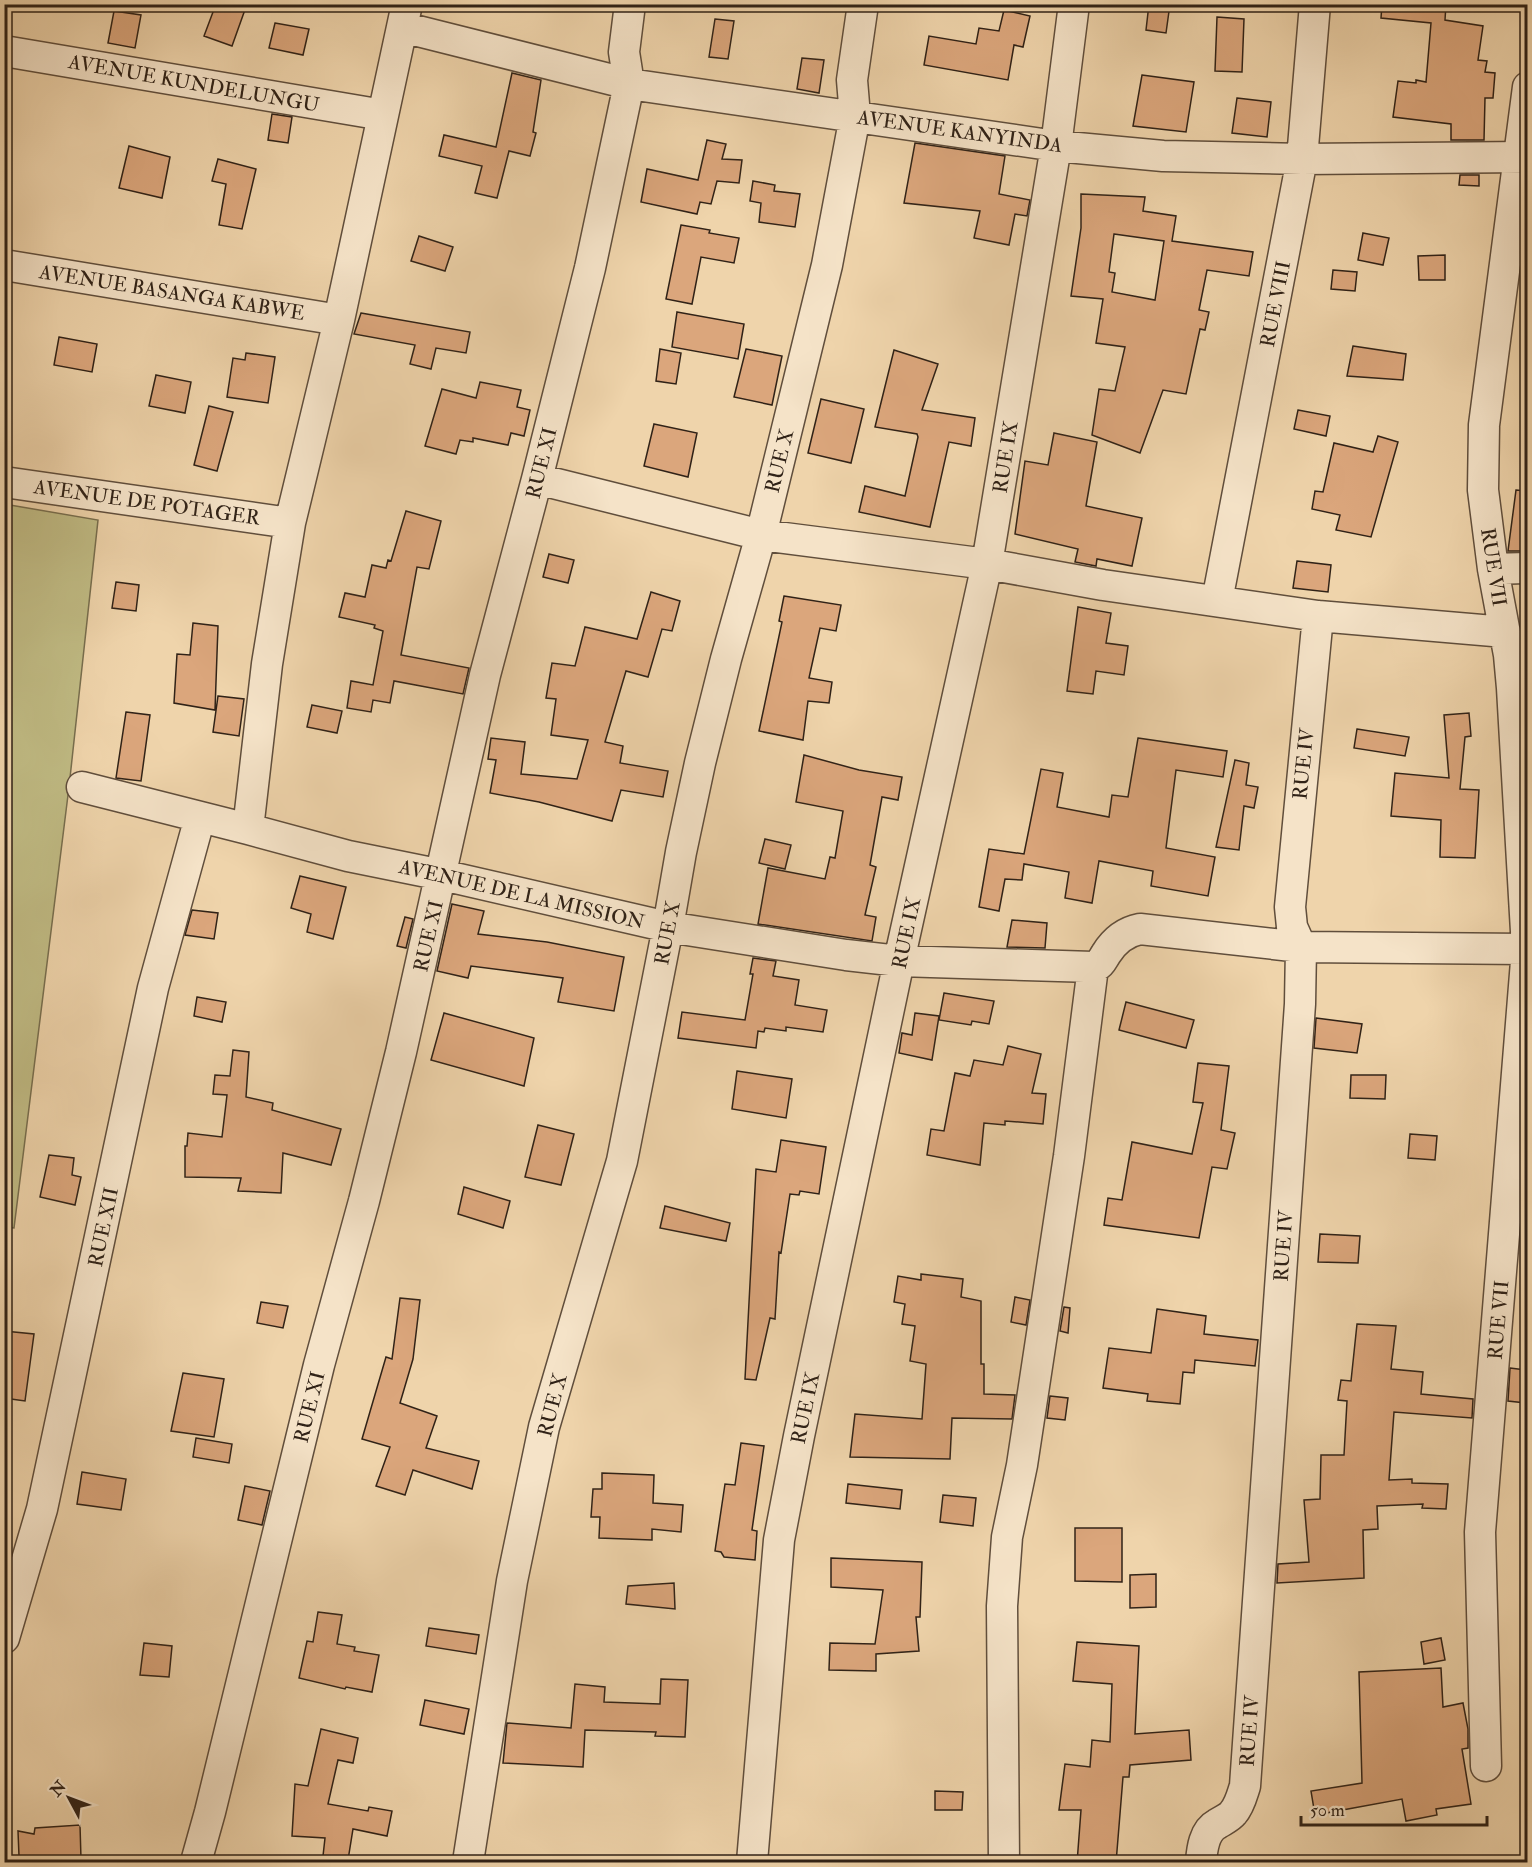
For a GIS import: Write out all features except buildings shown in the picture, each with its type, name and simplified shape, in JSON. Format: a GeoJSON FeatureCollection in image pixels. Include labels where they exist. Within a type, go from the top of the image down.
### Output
{"type":"FeatureCollection","features":[{"type":"Feature","properties":{"kind":"street","name":"RUE XI"},"geometry":{"type":"LineString","coordinates":[[196,1863],[319,1365],[387,1110],[442,875],[485,675],[590,268],[629,84],[624,52],[630,4]]}},
{"type":"Feature","properties":{"kind":"street","name":"RUE X"},"geometry":{"type":"LineString","coordinates":[[468,1863],[512,1581],[544,1427],[622,1161],[700,763],[726,659],[761,536],[827,265],[855,116],[852,80],[862,4]]}},
{"type":"Feature","properties":{"kind":"street","name":"RUE IX"},"geometry":{"type":"LineString","coordinates":[[752,1863],[779,1540],[899,961],[987,564],[1056,146],[1074,4]]}},
{"type":"Feature","properties":{"kind":"street","name":"RUE VIII"},"geometry":{"type":"LineString","coordinates":[[1217,601],[1302,159],[1314,4]]}},
{"type":"Feature","properties":{"kind":"street","name":"AVENUE KANYINDA"},"geometry":{"type":"LineString","coordinates":[[404,16],[629,84],[1056,146],[1163,156],[1302,159],[1523,158]]}},
{"type":"Feature","properties":{"kind":"street"},"geometry":{"type":"LineString","coordinates":[[248,828],[267,664],[290,523],[339,320],[404,16]]}},
{"type":"Feature","properties":{"kind":"street","name":"AVENUE KUNDELUNGU"},"geometry":{"type":"LineString","coordinates":[[4,51],[383,115]]}},
{"type":"Feature","properties":{"kind":"street","name":"RUE VII"},"geometry":{"type":"LineString","coordinates":[[1486,1766],[1480,1532],[1527,949],[1512,688],[1483,490],[1484,425],[1507,237],[1523,158],[1527,87]]}},
{"type":"Feature","properties":{"kind":"street","name":"AVENUE BASANGA KABWE"},"geometry":{"type":"LineString","coordinates":[[4,265],[339,320]]}},
{"type":"Feature","properties":{"kind":"street"},"geometry":{"type":"LineString","coordinates":[[537,479],[761,536],[987,564],[1103,585],[1318,616],[1505,632]]}},
{"type":"Feature","properties":{"kind":"street","name":"AVENUE DE POTAGER"},"geometry":{"type":"LineString","coordinates":[[4,482],[290,523]]}},
{"type":"Feature","properties":{"kind":"street"},"geometry":{"type":"LineString","coordinates":[[1493,569],[1527,568]]}},
{"type":"Feature","properties":{"kind":"street","name":"RUE IV"},"geometry":{"type":"LineString","coordinates":[[1201,1863],[1204,1841],[1209,1832],[1214,1825],[1232,1816],[1240,1803],[1245,1786],[1299,1016],[1301,947],[1292,927],[1290,907],[1318,616]]}},
{"type":"Feature","properties":{"kind":"street","name":"AVENUE DE LA MISSION"},"geometry":{"type":"LineString","coordinates":[[82,788],[248,828],[348,856],[442,875],[668,927],[846,956],[899,961],[1094,967]]}},
{"type":"Feature","properties":{"kind":"street","name":"RUE XII"},"geometry":{"type":"LineString","coordinates":[[4,1638],[42,1509],[153,988],[200,817]]}},
{"type":"Feature","properties":{"kind":"street"},"geometry":{"type":"LineString","coordinates":[[1004,1863],[1002,1606],[1007,1537],[1024,1454],[1069,1156],[1094,967],[1118,939],[1140,929],[1301,947],[1527,949]]}},
{"type":"Feature","properties":{"kind":"shaded area"},"geometry":{"type":"Polygon","coordinates":[[[4,504],[98,520],[69,787],[14,1228],[4,1227],[4,504]]]}}]}
